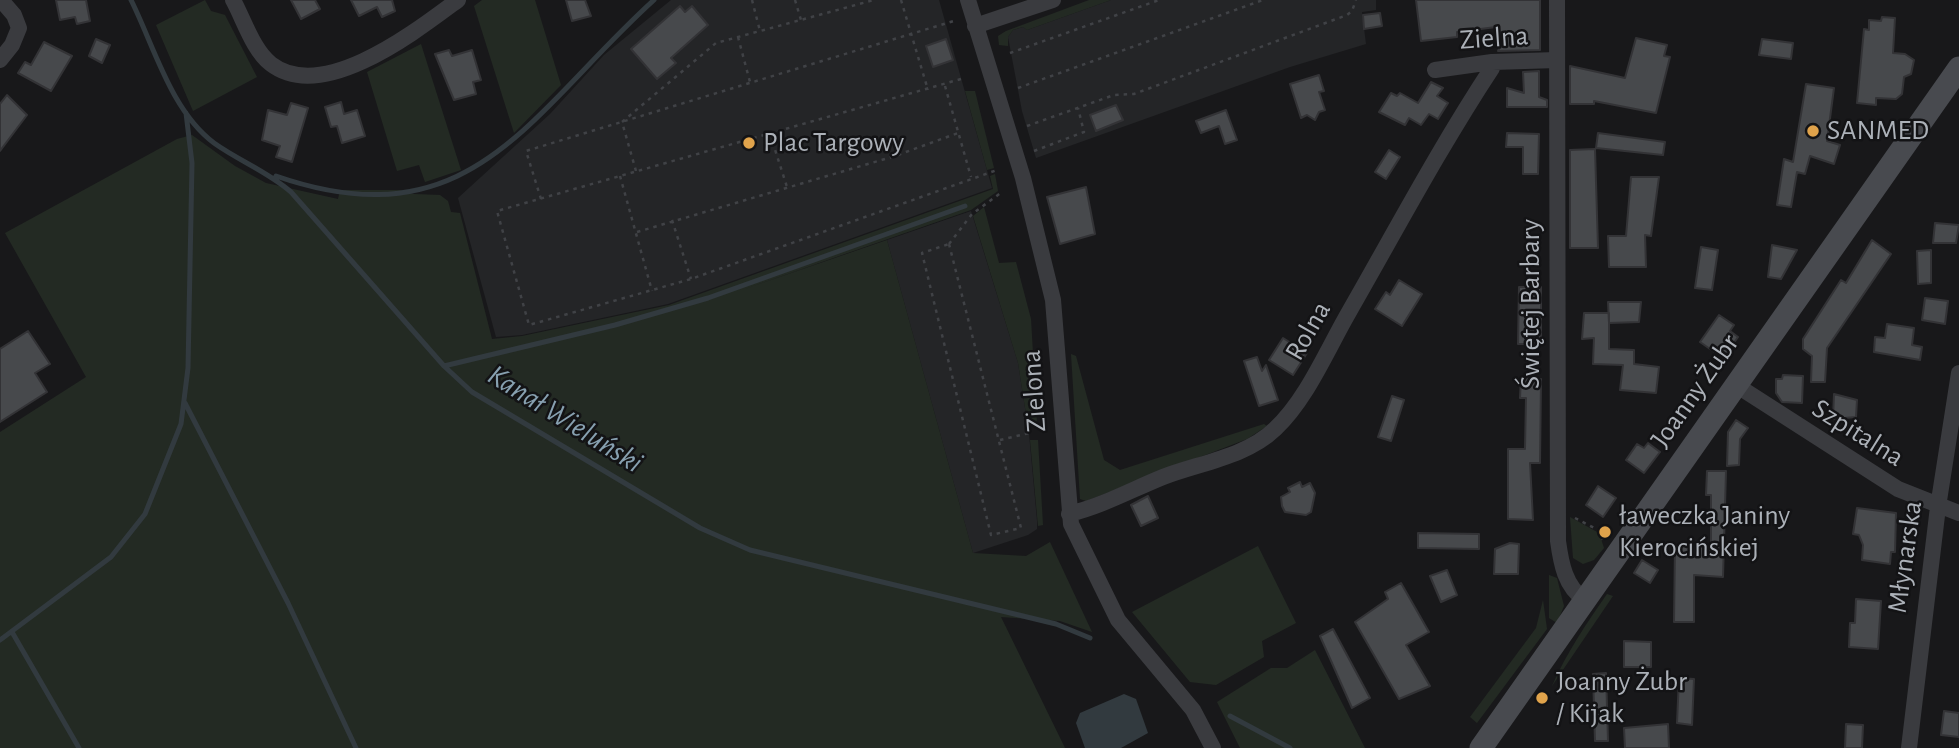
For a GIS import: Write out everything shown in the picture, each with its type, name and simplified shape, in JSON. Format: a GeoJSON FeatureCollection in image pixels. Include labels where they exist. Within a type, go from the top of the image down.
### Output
{"type":"FeatureCollection","features":[{"type":"Feature","properties":{"kind":"street"},"geometry":{"type":"LineString","coordinates":[[0,60],[12,46],[19,28],[14,15],[1,0]]}},
{"type":"Feature","properties":{"kind":"street"},"geometry":{"type":"LineString","coordinates":[[233,0],[266,59],[286,72],[310,78],[344,68],[395,44],[458,0]]}},
{"type":"Feature","properties":{"kind":"street","name":"Zielona"},"geometry":{"type":"LineString","coordinates":[[968,0],[1023,178],[1053,300],[1069,513],[1077,539],[1118,620],[1193,709],[1213,748]]}},
{"type":"Feature","properties":{"kind":"street"},"geometry":{"type":"LineString","coordinates":[[975,26],[1053,0]]}},
{"type":"Feature","properties":{"kind":"street","name":"Świętej Barbary"},"geometry":{"type":"LineString","coordinates":[[1557,0],[1558,541],[1567,580],[1576,594],[1584,600]]}},
{"type":"Feature","properties":{"kind":"street","name":"Zielna"},"geometry":{"type":"LineString","coordinates":[[1435,70],[1492,62],[1557,60]]}},
{"type":"Feature","properties":{"kind":"street","name":"Rolna"},"geometry":{"type":"LineString","coordinates":[[1069,513],[1092,508],[1166,476],[1237,452],[1275,429],[1292,408],[1328,350],[1443,143],[1492,68],[1492,62]]}},
{"type":"Feature","properties":{"kind":"street","name":"Joanny Żubr"},"geometry":{"type":"LineString","coordinates":[[1481,748],[1959,68]]}},
{"type":"Feature","properties":{"kind":"street","name":"Młynarska"},"geometry":{"type":"LineString","coordinates":[[1909,748],[1938,507],[1959,373]]}},
{"type":"Feature","properties":{"kind":"street","name":"Szpitalna"},"geometry":{"type":"LineString","coordinates":[[1736,385],[1881,479],[1938,507],[1959,513]]}},
{"type":"Feature","properties":{"kind":"path"},"geometry":{"type":"LineString","coordinates":[[752,0],[761,31]]}},
{"type":"Feature","properties":{"kind":"path"},"geometry":{"type":"LineString","coordinates":[[795,0],[801,20]]}},
{"type":"Feature","properties":{"kind":"path"},"geometry":{"type":"LineString","coordinates":[[622,122],[716,43],[874,0]]}},
{"type":"Feature","properties":{"kind":"path"},"geometry":{"type":"LineString","coordinates":[[901,0],[928,90]]}},
{"type":"Feature","properties":{"kind":"path"},"geometry":{"type":"LineString","coordinates":[[1010,53],[1159,0]]}},
{"type":"Feature","properties":{"kind":"path"},"geometry":{"type":"LineString","coordinates":[[1018,88],[1263,0]]}},
{"type":"Feature","properties":{"kind":"path"},"geometry":{"type":"LineString","coordinates":[[1027,126],[1114,95],[1134,94],[1347,15],[1356,0]]}},
{"type":"Feature","properties":{"kind":"path"},"geometry":{"type":"LineString","coordinates":[[541,199],[526,151],[960,19]]}},
{"type":"Feature","properties":{"kind":"path"},"geometry":{"type":"LineString","coordinates":[[738,37],[750,83]]}},
{"type":"Feature","properties":{"kind":"path"},"geometry":{"type":"LineString","coordinates":[[961,79],[498,211],[529,325],[652,292],[997,170]]}},
{"type":"Feature","properties":{"kind":"path"},"geometry":{"type":"LineString","coordinates":[[945,85],[971,177]]}},
{"type":"Feature","properties":{"kind":"path"},"geometry":{"type":"LineString","coordinates":[[1034,151],[1084,132],[1078,108]]}},
{"type":"Feature","properties":{"kind":"path"},"geometry":{"type":"LineString","coordinates":[[622,122],[636,172]]}},
{"type":"Feature","properties":{"kind":"path"},"geometry":{"type":"LineString","coordinates":[[637,232],[958,133]]}},
{"type":"Feature","properties":{"kind":"path"},"geometry":{"type":"LineString","coordinates":[[770,134],[786,187]]}},
{"type":"Feature","properties":{"kind":"path"},"geometry":{"type":"LineString","coordinates":[[620,176],[652,292]]}},
{"type":"Feature","properties":{"kind":"path"},"geometry":{"type":"LineString","coordinates":[[949,244],[1021,527],[991,535],[922,253],[949,244],[971,214],[1002,192]]}},
{"type":"Feature","properties":{"kind":"path"},"geometry":{"type":"LineString","coordinates":[[672,220],[691,279]]}},
{"type":"Feature","properties":{"kind":"path"},"geometry":{"type":"LineString","coordinates":[[1000,440],[1029,433]]}},
{"type":"Feature","properties":{"kind":"path"},"geometry":{"type":"LineString","coordinates":[[1568,514],[1600,531],[1606,551]]}},
{"type":"Feature","properties":{"kind":"shaded area"},"geometry":{"type":"Polygon","coordinates":[[[205,0],[211,11],[225,15],[257,77],[193,111],[156,25],[205,0]]]}},
{"type":"Feature","properties":{"kind":"shaded area"},"geometry":{"type":"Polygon","coordinates":[[[482,0],[535,0],[561,85],[514,133],[474,6],[482,0]]]}},
{"type":"Feature","properties":{"kind":"shaded area","name":"Plac Targowy"},"geometry":{"type":"Polygon","coordinates":[[[671,0],[939,0],[992,188],[668,304],[522,335],[496,337],[458,198],[550,114],[604,55],[671,0]]]}},
{"type":"Feature","properties":{"kind":"shaded area"},"geometry":{"type":"Polygon","coordinates":[[[1089,0],[1111,0],[1027,30],[1023,27],[1013,30],[1008,37],[1008,46],[999,45],[998,36],[1006,31],[1089,0]]]}},
{"type":"Feature","properties":{"kind":"shaded area"},"geometry":{"type":"Polygon","coordinates":[[[1111,0],[1376,0],[1376,10],[1362,12],[1366,44],[1290,67],[1036,158],[1022,111],[1008,37],[1013,30],[1023,27],[1027,30],[1111,0]]]}},
{"type":"Feature","properties":{"kind":"shaded area"},"geometry":{"type":"Polygon","coordinates":[[[421,44],[461,170],[425,182],[419,165],[397,171],[367,72],[421,44]]]}},
{"type":"Feature","properties":{"kind":"shaded area"},"geometry":{"type":"Polygon","coordinates":[[[965,91],[975,91],[994,168],[987,170],[965,91]]]}},
{"type":"Feature","properties":{"kind":"shaded area"},"geometry":{"type":"Polygon","coordinates":[[[192,135],[235,166],[266,183],[338,199],[340,190],[400,190],[414,194],[440,195],[448,201],[451,212],[460,213],[492,339],[522,336],[669,305],[993,189],[990,176],[995,174],[998,191],[971,210],[739,291],[887,240],[973,553],[1026,556],[1050,542],[1092,632],[1060,621],[1001,617],[1065,748],[0,748],[0,432],[86,377],[5,233],[177,139],[192,135]]]}},
{"type":"Feature","properties":{"kind":"shaded area"},"geometry":{"type":"Polygon","coordinates":[[[984,207],[999,263],[1016,262],[1031,319],[1037,423],[1028,427],[1018,363],[973,216],[984,207]]]}},
{"type":"Feature","properties":{"kind":"shaded area","name":"Plac Targowy"},"geometry":{"type":"Polygon","coordinates":[[[971,211],[1018,363],[1029,434],[1037,521],[1037,529],[1028,535],[973,553],[887,240],[971,211]]]}},
{"type":"Feature","properties":{"kind":"shaded area"},"geometry":{"type":"Polygon","coordinates":[[[1071,354],[1076,356],[1104,460],[1120,470],[1264,424],[1267,426],[1247,439],[1086,501],[1080,499],[1071,354]]]}},
{"type":"Feature","properties":{"kind":"shaded area"},"geometry":{"type":"Polygon","coordinates":[[[1030,440],[1038,440],[1043,525],[1038,526],[1030,440]]]}},
{"type":"Feature","properties":{"kind":"shaded area"},"geometry":{"type":"Polygon","coordinates":[[[1570,517],[1599,533],[1604,548],[1594,560],[1583,564],[1573,558],[1570,517]]]}},
{"type":"Feature","properties":{"kind":"shaded area"},"geometry":{"type":"Polygon","coordinates":[[[1258,546],[1296,623],[1262,641],[1264,657],[1216,685],[1190,682],[1132,612],[1258,546]]]}},
{"type":"Feature","properties":{"kind":"shaded area"},"geometry":{"type":"Polygon","coordinates":[[[1549,575],[1557,578],[1564,606],[1557,623],[1549,618],[1549,575]]]}},
{"type":"Feature","properties":{"kind":"shaded area"},"geometry":{"type":"Polygon","coordinates":[[[1607,594],[1613,596],[1552,686],[1577,639],[1607,594]]]}},
{"type":"Feature","properties":{"kind":"shaded area"},"geometry":{"type":"Polygon","coordinates":[[[1543,600],[1547,629],[1477,723],[1470,717],[1536,628],[1543,600]]]}},
{"type":"Feature","properties":{"kind":"shaded area"},"geometry":{"type":"Polygon","coordinates":[[[1315,650],[1365,748],[1240,748],[1217,702],[1271,668],[1287,668],[1315,650]]]}},
{"type":"Feature","properties":{"kind":"shaded area"},"geometry":{"type":"Polygon","coordinates":[[[1124,694],[1136,699],[1148,733],[1121,748],[1085,748],[1076,723],[1080,713],[1124,694]]]}},
{"type":"Feature","properties":{"kind":"building"},"geometry":{"type":"Polygon","coordinates":[[[56,0],[86,0],[90,21],[77,24],[75,17],[60,20],[56,0]]]}},
{"type":"Feature","properties":{"kind":"building"},"geometry":{"type":"Polygon","coordinates":[[[291,0],[315,0],[320,9],[301,19],[291,0]]]}},
{"type":"Feature","properties":{"kind":"building"},"geometry":{"type":"Polygon","coordinates":[[[351,0],[392,0],[395,11],[382,17],[377,7],[359,16],[351,0]]]}},
{"type":"Feature","properties":{"kind":"building"},"geometry":{"type":"Polygon","coordinates":[[[566,0],[585,0],[591,16],[572,21],[566,0]]]}},
{"type":"Feature","properties":{"kind":"building"},"geometry":{"type":"Polygon","coordinates":[[[1416,0],[1540,0],[1540,50],[1498,51],[1504,38],[1497,34],[1496,27],[1457,32],[1457,37],[1421,41],[1416,0]]]}},
{"type":"Feature","properties":{"kind":"building"},"geometry":{"type":"Polygon","coordinates":[[[680,6],[685,12],[692,6],[708,25],[671,58],[676,63],[657,79],[631,49],[680,6]]]}},
{"type":"Feature","properties":{"kind":"building"},"geometry":{"type":"Polygon","coordinates":[[[1380,13],[1382,26],[1364,29],[1363,15],[1380,13]]]}},
{"type":"Feature","properties":{"kind":"building"},"geometry":{"type":"Polygon","coordinates":[[[1882,17],[1895,18],[1893,53],[1905,54],[1914,60],[1911,74],[1904,77],[1902,94],[1896,99],[1876,98],[1876,105],[1857,103],[1864,29],[1869,30],[1869,20],[1881,21],[1882,17]]]}},
{"type":"Feature","properties":{"kind":"building"},"geometry":{"type":"Polygon","coordinates":[[[1636,38],[1667,45],[1664,56],[1670,57],[1656,113],[1594,101],[1594,104],[1570,104],[1570,66],[1625,78],[1636,38]]]}},
{"type":"Feature","properties":{"kind":"building"},"geometry":{"type":"Polygon","coordinates":[[[96,39],[110,45],[102,63],[89,56],[96,39]]]}},
{"type":"Feature","properties":{"kind":"building"},"geometry":{"type":"Polygon","coordinates":[[[946,39],[953,60],[933,67],[926,46],[946,39]]]}},
{"type":"Feature","properties":{"kind":"building"},"geometry":{"type":"Polygon","coordinates":[[[1762,39],[1793,43],[1791,59],[1759,55],[1762,39]]]}},
{"type":"Feature","properties":{"kind":"building"},"geometry":{"type":"Polygon","coordinates":[[[44,42],[72,56],[51,91],[18,73],[25,62],[31,65],[44,42]]]}},
{"type":"Feature","properties":{"kind":"building"},"geometry":{"type":"Polygon","coordinates":[[[449,50],[452,56],[472,50],[481,80],[473,82],[476,94],[454,100],[435,54],[449,50]]]}},
{"type":"Feature","properties":{"kind":"building"},"geometry":{"type":"Polygon","coordinates":[[[1539,71],[1539,97],[1547,100],[1547,107],[1507,107],[1507,88],[1524,93],[1523,72],[1539,71]]]}},
{"type":"Feature","properties":{"kind":"building"},"geometry":{"type":"Polygon","coordinates":[[[1319,75],[1324,91],[1319,92],[1325,110],[1319,112],[1315,120],[1307,115],[1301,118],[1290,84],[1319,75]]]}},
{"type":"Feature","properties":{"kind":"building"},"geometry":{"type":"Polygon","coordinates":[[[1431,82],[1443,88],[1437,96],[1448,103],[1438,119],[1429,114],[1421,125],[1409,118],[1405,125],[1379,112],[1391,93],[1397,96],[1400,93],[1418,103],[1431,82]]]}},
{"type":"Feature","properties":{"kind":"building","name":"SANMED"},"geometry":{"type":"Polygon","coordinates":[[[1806,84],[1834,88],[1827,141],[1840,145],[1834,164],[1810,156],[1805,174],[1797,172],[1791,207],[1777,205],[1784,159],[1793,162],[1806,84]]]}},
{"type":"Feature","properties":{"kind":"building"},"geometry":{"type":"Polygon","coordinates":[[[7,95],[27,115],[0,151],[0,104],[7,95]]]}},
{"type":"Feature","properties":{"kind":"building"},"geometry":{"type":"Polygon","coordinates":[[[341,102],[344,114],[357,110],[365,136],[342,143],[337,126],[331,127],[325,107],[341,102]]]}},
{"type":"Feature","properties":{"kind":"building"},"geometry":{"type":"Polygon","coordinates":[[[291,103],[308,108],[292,162],[276,157],[280,146],[262,140],[268,110],[287,115],[291,103]]]}},
{"type":"Feature","properties":{"kind":"building"},"geometry":{"type":"Polygon","coordinates":[[[1116,105],[1123,120],[1096,131],[1090,115],[1116,105]]]}},
{"type":"Feature","properties":{"kind":"building"},"geometry":{"type":"Polygon","coordinates":[[[1226,110],[1237,140],[1225,144],[1219,126],[1201,133],[1196,121],[1226,110]]]}},
{"type":"Feature","properties":{"kind":"building"},"geometry":{"type":"Polygon","coordinates":[[[1507,133],[1539,134],[1538,174],[1523,174],[1523,147],[1506,147],[1507,133]]]}},
{"type":"Feature","properties":{"kind":"building"},"geometry":{"type":"Polygon","coordinates":[[[1598,133],[1665,142],[1663,155],[1596,148],[1598,133]]]}},
{"type":"Feature","properties":{"kind":"building"},"geometry":{"type":"Polygon","coordinates":[[[1595,149],[1598,248],[1570,248],[1570,150],[1595,149]]]}},
{"type":"Feature","properties":{"kind":"building"},"geometry":{"type":"Polygon","coordinates":[[[1389,150],[1400,157],[1386,179],[1375,172],[1389,150]]]}},
{"type":"Feature","properties":{"kind":"building"},"geometry":{"type":"Polygon","coordinates":[[[1631,177],[1659,177],[1651,236],[1645,235],[1646,267],[1609,267],[1608,236],[1626,236],[1631,177]]]}},
{"type":"Feature","properties":{"kind":"building"},"geometry":{"type":"Polygon","coordinates":[[[1086,187],[1095,234],[1060,244],[1047,197],[1086,187]]]}},
{"type":"Feature","properties":{"kind":"building"},"geometry":{"type":"Polygon","coordinates":[[[1935,223],[1959,225],[1956,243],[1933,243],[1935,223]]]}},
{"type":"Feature","properties":{"kind":"building"},"geometry":{"type":"Polygon","coordinates":[[[1872,240],[1891,254],[1827,348],[1825,382],[1811,382],[1812,356],[1803,349],[1803,339],[1841,280],[1846,283],[1872,240]]]}},
{"type":"Feature","properties":{"kind":"building"},"geometry":{"type":"Polygon","coordinates":[[[1772,245],[1797,250],[1781,279],[1768,277],[1772,245]]]}},
{"type":"Feature","properties":{"kind":"building"},"geometry":{"type":"Polygon","coordinates":[[[1701,247],[1718,250],[1712,290],[1695,288],[1701,247]]]}},
{"type":"Feature","properties":{"kind":"building"},"geometry":{"type":"Polygon","coordinates":[[[1931,250],[1931,283],[1918,284],[1917,251],[1931,250]]]}},
{"type":"Feature","properties":{"kind":"building"},"geometry":{"type":"Polygon","coordinates":[[[1399,280],[1422,294],[1402,326],[1375,309],[1386,292],[1390,295],[1399,280]]]}},
{"type":"Feature","properties":{"kind":"building"},"geometry":{"type":"Polygon","coordinates":[[[1519,287],[1541,287],[1541,344],[1518,344],[1519,287]]]}},
{"type":"Feature","properties":{"kind":"building"},"geometry":{"type":"Polygon","coordinates":[[[1925,298],[1948,301],[1945,324],[1922,320],[1925,298]]]}},
{"type":"Feature","properties":{"kind":"building"},"geometry":{"type":"Polygon","coordinates":[[[1608,302],[1641,302],[1639,322],[1609,323],[1608,302]]]}},
{"type":"Feature","properties":{"kind":"building"},"geometry":{"type":"Polygon","coordinates":[[[1584,313],[1609,313],[1609,349],[1634,350],[1634,364],[1659,367],[1656,393],[1620,390],[1623,365],[1593,364],[1594,338],[1582,339],[1584,313]]]}},
{"type":"Feature","properties":{"kind":"building"},"geometry":{"type":"Polygon","coordinates":[[[1719,315],[1734,325],[1730,331],[1738,337],[1723,358],[1700,342],[1719,315]]]}},
{"type":"Feature","properties":{"kind":"building"},"geometry":{"type":"Polygon","coordinates":[[[1887,324],[1914,328],[1912,345],[1922,347],[1920,360],[1874,352],[1875,337],[1885,338],[1887,324]]]}},
{"type":"Feature","properties":{"kind":"building"},"geometry":{"type":"Polygon","coordinates":[[[28,331],[50,364],[35,373],[47,392],[0,422],[0,349],[28,331]]]}},
{"type":"Feature","properties":{"kind":"building"},"geometry":{"type":"Polygon","coordinates":[[[1283,338],[1307,353],[1293,375],[1269,360],[1283,338]]]}},
{"type":"Feature","properties":{"kind":"building"},"geometry":{"type":"Polygon","coordinates":[[[1257,357],[1262,371],[1266,365],[1278,400],[1259,406],[1244,361],[1257,357]]]}},
{"type":"Feature","properties":{"kind":"building"},"geometry":{"type":"Polygon","coordinates":[[[1783,375],[1803,376],[1802,403],[1782,402],[1776,393],[1776,379],[1782,379],[1783,375]]]}},
{"type":"Feature","properties":{"kind":"building"},"geometry":{"type":"Polygon","coordinates":[[[1521,378],[1541,379],[1540,463],[1530,463],[1533,520],[1508,519],[1508,449],[1525,449],[1526,398],[1520,398],[1521,378]]]}},
{"type":"Feature","properties":{"kind":"building"},"geometry":{"type":"Polygon","coordinates":[[[1834,394],[1857,400],[1856,417],[1833,419],[1834,394]]]}},
{"type":"Feature","properties":{"kind":"building"},"geometry":{"type":"Polygon","coordinates":[[[1392,396],[1404,400],[1391,441],[1378,437],[1392,396]]]}},
{"type":"Feature","properties":{"kind":"building"},"geometry":{"type":"Polygon","coordinates":[[[1736,420],[1748,428],[1740,439],[1739,465],[1727,466],[1728,432],[1736,420]]]}},
{"type":"Feature","properties":{"kind":"building"},"geometry":{"type":"Polygon","coordinates":[[[1648,443],[1660,452],[1644,473],[1626,460],[1637,444],[1644,448],[1648,443]]]}},
{"type":"Feature","properties":{"kind":"building"},"geometry":{"type":"Polygon","coordinates":[[[1707,471],[1726,471],[1723,577],[1694,575],[1694,622],[1674,622],[1675,546],[1711,546],[1711,495],[1706,495],[1707,471]]]}},
{"type":"Feature","properties":{"kind":"building"},"geometry":{"type":"Polygon","coordinates":[[[1300,482],[1302,487],[1310,483],[1315,493],[1311,512],[1306,515],[1285,512],[1281,497],[1290,492],[1288,488],[1300,482]]]}},
{"type":"Feature","properties":{"kind":"building"},"geometry":{"type":"Polygon","coordinates":[[[1598,486],[1616,498],[1603,517],[1586,505],[1598,486]]]}},
{"type":"Feature","properties":{"kind":"building"},"geometry":{"type":"Polygon","coordinates":[[[1148,496],[1158,518],[1141,526],[1131,505],[1148,496]]]}},
{"type":"Feature","properties":{"kind":"building"},"geometry":{"type":"Polygon","coordinates":[[[1857,508],[1896,513],[1895,552],[1891,552],[1890,564],[1862,560],[1863,545],[1859,535],[1853,534],[1857,508]]]}},
{"type":"Feature","properties":{"kind":"building"},"geometry":{"type":"Polygon","coordinates":[[[1418,533],[1479,534],[1479,549],[1418,548],[1418,533]]]}},
{"type":"Feature","properties":{"kind":"building"},"geometry":{"type":"Polygon","coordinates":[[[1510,543],[1519,544],[1518,574],[1494,574],[1495,549],[1510,543]]]}},
{"type":"Feature","properties":{"kind":"building"},"geometry":{"type":"Polygon","coordinates":[[[1642,560],[1658,570],[1650,583],[1634,573],[1642,560]]]}},
{"type":"Feature","properties":{"kind":"building"},"geometry":{"type":"Polygon","coordinates":[[[1447,570],[1457,595],[1441,602],[1430,576],[1447,570]]]}},
{"type":"Feature","properties":{"kind":"building"},"geometry":{"type":"Polygon","coordinates":[[[1401,583],[1429,632],[1406,645],[1430,686],[1399,699],[1355,622],[1388,599],[1385,592],[1401,583]]]}},
{"type":"Feature","properties":{"kind":"building"},"geometry":{"type":"Polygon","coordinates":[[[1856,599],[1881,601],[1878,649],[1849,647],[1850,623],[1855,623],[1856,599]]]}},
{"type":"Feature","properties":{"kind":"building"},"geometry":{"type":"Polygon","coordinates":[[[1333,629],[1370,698],[1352,708],[1320,636],[1333,629]]]}},
{"type":"Feature","properties":{"kind":"building"},"geometry":{"type":"Polygon","coordinates":[[[1624,641],[1651,642],[1651,667],[1624,667],[1624,641]]]}},
{"type":"Feature","properties":{"kind":"building"},"geometry":{"type":"Polygon","coordinates":[[[1606,673],[1608,741],[1595,741],[1593,674],[1606,673]]]}},
{"type":"Feature","properties":{"kind":"building"},"geometry":{"type":"Polygon","coordinates":[[[1679,678],[1694,679],[1692,725],[1677,723],[1679,678]]]}},
{"type":"Feature","properties":{"kind":"building"},"geometry":{"type":"Polygon","coordinates":[[[1944,711],[1959,713],[1959,737],[1941,735],[1944,711]]]}},
{"type":"Feature","properties":{"kind":"building"},"geometry":{"type":"Polygon","coordinates":[[[1668,724],[1669,748],[1625,748],[1624,728],[1668,724]]]}},
{"type":"Feature","properties":{"kind":"building"},"geometry":{"type":"Polygon","coordinates":[[[1846,724],[1863,725],[1862,748],[1845,748],[1846,724]]]}},
{"type":"Feature","properties":{"kind":"waterway","name":"Kanał Wieluński"},"geometry":{"type":"LineString","coordinates":[[131,0],[165,77],[186,114],[199,130],[214,143],[291,192],[444,366],[472,392],[700,528],[750,550],[1056,624],[1090,638]]}},
{"type":"Feature","properties":{"kind":"waterway"},"geometry":{"type":"LineString","coordinates":[[276,176],[343,193],[400,193],[449,180],[492,155],[532,123],[654,0]]}},
{"type":"Feature","properties":{"kind":"waterway"},"geometry":{"type":"LineString","coordinates":[[0,640],[111,557],[145,514],[181,424],[188,368],[192,163],[186,113]]}},
{"type":"Feature","properties":{"kind":"waterway"},"geometry":{"type":"LineString","coordinates":[[444,366],[615,325],[708,298],[965,206]]}},
{"type":"Feature","properties":{"kind":"waterway"},"geometry":{"type":"LineString","coordinates":[[185,403],[288,603],[356,748]]}},
{"type":"Feature","properties":{"kind":"waterway"},"geometry":{"type":"LineString","coordinates":[[12,632],[79,748]]}},
{"type":"Feature","properties":{"kind":"waterway","name":"Kanał Wieluński"},"geometry":{"type":"LineString","coordinates":[[1230,716],[1290,748]]}},
{"type":"Feature","properties":{"kind":"place","name":"SANMED"},"geometry":{"type":"Point","coordinates":[1813,131]}},
{"type":"Feature","properties":{"kind":"place","name":"Plac Targowy"},"geometry":{"type":"Point","coordinates":[749,143]}},
{"type":"Feature","properties":{"kind":"place","name":"ławeczka Janiny Kierocińskiej"},"geometry":{"type":"Point","coordinates":[1605,532]}},
{"type":"Feature","properties":{"kind":"place","name":"Joanny Żubr / Kijak"},"geometry":{"type":"Point","coordinates":[1542,698]}}]}
